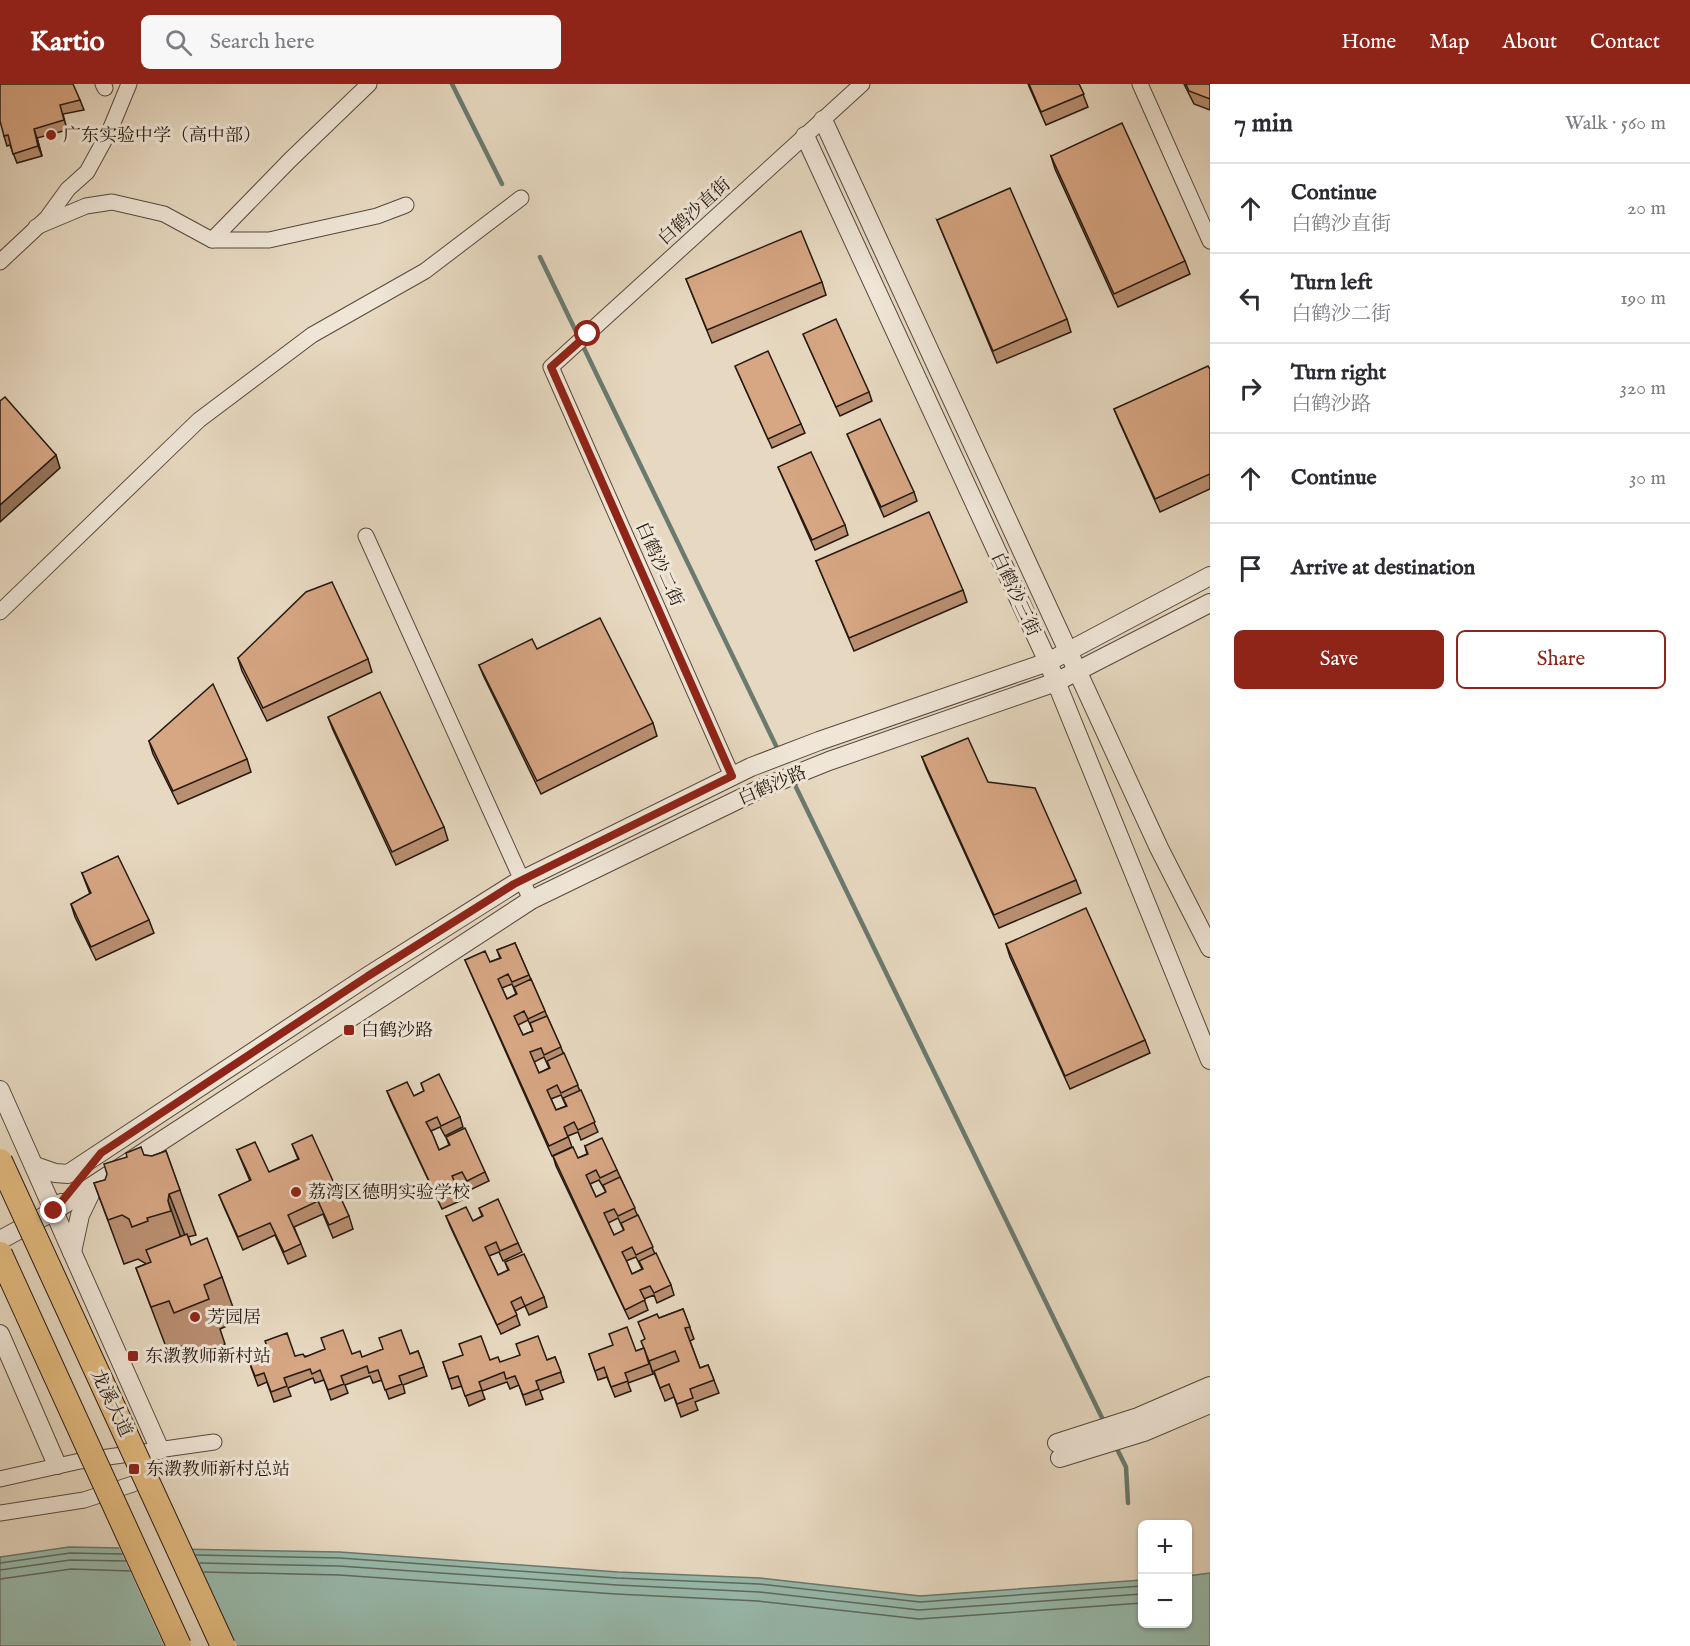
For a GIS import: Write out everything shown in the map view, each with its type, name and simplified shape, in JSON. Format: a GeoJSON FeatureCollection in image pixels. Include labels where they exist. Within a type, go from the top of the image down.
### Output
{"type":"FeatureCollection","features":[{"type":"Feature","properties":{"kind":"main road","name":"龙溪大道"},"geometry":{"type":"LineString","coordinates":[[0,1161],[223,1646]]}},
{"type":"Feature","properties":{"kind":"main road"},"geometry":{"type":"LineString","coordinates":[[0,1254],[179,1646]]}},
{"type":"Feature","properties":{"kind":"street"},"geometry":{"type":"LineString","coordinates":[[0,262],[47,218],[68,189],[87,172],[110,130],[129,84]]}},
{"type":"Feature","properties":{"kind":"street"},"geometry":{"type":"LineString","coordinates":[[212,240],[369,84]]}},
{"type":"Feature","properties":{"kind":"street","name":"白鹤沙直街"},"geometry":{"type":"LineString","coordinates":[[551,367],[862,84]]}},
{"type":"Feature","properties":{"kind":"street"},"geometry":{"type":"LineString","coordinates":[[1140,84],[1210,241]]}},
{"type":"Feature","properties":{"kind":"street","name":"白鹤沙三街"},"geometry":{"type":"LineString","coordinates":[[823,120],[1159,848],[1210,948]]}},
{"type":"Feature","properties":{"kind":"street","name":"白鹤沙三街"},"geometry":{"type":"LineString","coordinates":[[805,136],[1048,662],[1210,1060]]}},
{"type":"Feature","properties":{"kind":"street"},"geometry":{"type":"LineString","coordinates":[[0,612],[199,420],[312,334],[425,271],[521,198]]}},
{"type":"Feature","properties":{"kind":"street"},"geometry":{"type":"LineString","coordinates":[[36,227],[86,206],[112,202],[164,214],[212,240],[269,240],[376,216],[406,205]]}},
{"type":"Feature","properties":{"kind":"street","name":"白鹤沙二街"},"geometry":{"type":"LineString","coordinates":[[551,367],[732,776]]}},
{"type":"Feature","properties":{"kind":"street"},"geometry":{"type":"LineString","coordinates":[[366,536],[531,900]]}},
{"type":"Feature","properties":{"kind":"street","name":"白鹤沙路"},"geometry":{"type":"LineString","coordinates":[[35,1166],[55,1173],[68,1174],[368,976],[522,880],[751,767],[819,741],[1048,662],[1210,576]]}},
{"type":"Feature","properties":{"kind":"street","name":"白鹤沙路"},"geometry":{"type":"LineString","coordinates":[[0,1240],[54,1211],[95,1185],[531,900],[762,788],[829,761],[1056,682],[1210,603]]}},
{"type":"Feature","properties":{"kind":"street"},"geometry":{"type":"LineString","coordinates":[[0,1090],[160,1450]]}},
{"type":"Feature","properties":{"kind":"street"},"geometry":{"type":"LineString","coordinates":[[54,1211],[101,1153]]}},
{"type":"Feature","properties":{"kind":"street"},"geometry":{"type":"LineString","coordinates":[[72,1252],[80,1215],[95,1185]]}},
{"type":"Feature","properties":{"kind":"street"},"geometry":{"type":"LineString","coordinates":[[0,1334],[57,1465]]}},
{"type":"Feature","properties":{"kind":"street"},"geometry":{"type":"LineString","coordinates":[[1141,1425],[1210,1386]]}},
{"type":"Feature","properties":{"kind":"street"},"geometry":{"type":"LineString","coordinates":[[1067,1448],[1210,1404]]}},
{"type":"Feature","properties":{"kind":"street"},"geometry":{"type":"LineString","coordinates":[[0,1479],[57,1465],[214,1442]]}},
{"type":"Feature","properties":{"kind":"street"},"geometry":{"type":"LineString","coordinates":[[0,1513],[84,1500],[133,1484]]}},
{"type":"Feature","properties":{"kind":"water"},"geometry":{"type":"Polygon","coordinates":[[[69,1547],[340,1552],[618,1572],[760,1578],[920,1596],[1138,1580],[1138,1628],[1192,1628],[1192,1575],[1210,1573],[1210,1646],[0,1646],[0,1557],[69,1547]]]}},
{"type":"Feature","properties":{"kind":"pier"},"geometry":{"type":"Polygon","coordinates":[[[118,1545],[191,1546],[237,1646],[164,1646],[118,1545]]]}},
{"type":"Feature","properties":{"kind":"building"},"geometry":{"type":"Polygon","coordinates":[[[0,84],[73,84],[80,100],[60,105],[64,120],[34,129],[38,146],[13,154],[8,135],[4,136],[0,121],[0,84]]]}},
{"type":"Feature","properties":{"kind":"building"},"geometry":{"type":"Polygon","coordinates":[[[1029,84],[1079,84],[1084,94],[1041,112],[1029,84]]]}},
{"type":"Feature","properties":{"kind":"building"},"geometry":{"type":"Polygon","coordinates":[[[1186,84],[1210,84],[1210,99],[1189,91],[1186,84]]]}},
{"type":"Feature","properties":{"kind":"building"},"geometry":{"type":"Polygon","coordinates":[[[1122,123],[1185,261],[1114,294],[1051,156],[1122,123]]]}},
{"type":"Feature","properties":{"kind":"building"},"geometry":{"type":"Polygon","coordinates":[[[1010,188],[1067,319],[993,351],[937,220],[1010,188]]]}},
{"type":"Feature","properties":{"kind":"building"},"geometry":{"type":"Polygon","coordinates":[[[801,231],[822,282],[707,330],[686,279],[801,231]]]}},
{"type":"Feature","properties":{"kind":"building"},"geometry":{"type":"Polygon","coordinates":[[[836,319],[869,392],[836,407],[803,334],[836,319]]]}},
{"type":"Feature","properties":{"kind":"building"},"geometry":{"type":"Polygon","coordinates":[[[768,351],[801,424],[768,439],[735,366],[768,351]]]}},
{"type":"Feature","properties":{"kind":"building"},"geometry":{"type":"Polygon","coordinates":[[[1208,366],[1210,369],[1210,474],[1155,499],[1114,409],[1208,366]]]}},
{"type":"Feature","properties":{"kind":"building"},"geometry":{"type":"Polygon","coordinates":[[[5,397],[56,455],[0,505],[0,401],[5,397]]]}},
{"type":"Feature","properties":{"kind":"building"},"geometry":{"type":"Polygon","coordinates":[[[880,419],[914,492],[881,507],[847,434],[880,419]]]}},
{"type":"Feature","properties":{"kind":"building"},"geometry":{"type":"Polygon","coordinates":[[[811,452],[845,525],[812,540],[778,467],[811,452]]]}},
{"type":"Feature","properties":{"kind":"building"},"geometry":{"type":"Polygon","coordinates":[[[929,512],[963,590],[849,638],[816,561],[929,512]]]}},
{"type":"Feature","properties":{"kind":"building"},"geometry":{"type":"Polygon","coordinates":[[[332,582],[368,659],[263,708],[238,658],[306,592],[332,582]]]}},
{"type":"Feature","properties":{"kind":"building"},"geometry":{"type":"Polygon","coordinates":[[[600,618],[653,723],[537,781],[479,665],[532,639],[537,649],[600,618]]]}},
{"type":"Feature","properties":{"kind":"building"},"geometry":{"type":"Polygon","coordinates":[[[213,684],[247,759],[173,791],[149,741],[213,684]]]}},
{"type":"Feature","properties":{"kind":"building"},"geometry":{"type":"Polygon","coordinates":[[[380,692],[444,827],[392,852],[328,717],[380,692]]]}},
{"type":"Feature","properties":{"kind":"building"},"geometry":{"type":"Polygon","coordinates":[[[968,738],[988,782],[1035,788],[1076,880],[994,915],[922,757],[968,738]]]}},
{"type":"Feature","properties":{"kind":"building"},"geometry":{"type":"Polygon","coordinates":[[[118,856],[149,920],[91,947],[71,904],[91,893],[82,873],[118,856]]]}},
{"type":"Feature","properties":{"kind":"building"},"geometry":{"type":"Polygon","coordinates":[[[1086,908],[1145,1040],[1065,1076],[1006,944],[1086,908]]]}},
{"type":"Feature","properties":{"kind":"building"},"geometry":{"type":"Polygon","coordinates":[[[515,943],[529,975],[512,982],[508,974],[498,979],[507,999],[517,994],[514,987],[531,979],[545,1011],[528,1019],[524,1011],[514,1016],[523,1035],[533,1031],[530,1023],[547,1016],[561,1047],[544,1055],[541,1048],[530,1052],[539,1073],[550,1068],[547,1061],[564,1053],[578,1085],[561,1093],[557,1085],[547,1090],[556,1110],[567,1106],[563,1098],[581,1090],[595,1122],[578,1130],[574,1122],[564,1127],[568,1137],[549,1146],[465,960],[485,951],[490,962],[501,958],[497,950],[515,943]]]}},
{"type":"Feature","properties":{"kind":"building"},"geometry":{"type":"Polygon","coordinates":[[[439,1074],[460,1117],[441,1126],[437,1117],[426,1122],[439,1150],[450,1145],[446,1137],[465,1128],[485,1172],[467,1181],[462,1172],[452,1176],[458,1190],[438,1200],[387,1091],[407,1082],[414,1096],[424,1091],[421,1083],[439,1074]]]}},
{"type":"Feature","properties":{"kind":"building"},"geometry":{"type":"Polygon","coordinates":[[[312,1135],[349,1216],[329,1225],[318,1201],[288,1215],[301,1244],[284,1252],[270,1223],[238,1237],[219,1195],[251,1180],[237,1150],[255,1142],[269,1172],[299,1159],[292,1144],[312,1135]]]}},
{"type":"Feature","properties":{"kind":"building"},"geometry":{"type":"Polygon","coordinates":[[[602,1138],[617,1170],[600,1178],[596,1170],[586,1175],[596,1197],[606,1192],[603,1185],[620,1177],[635,1208],[618,1216],[614,1209],[604,1213],[614,1235],[624,1230],[621,1223],[638,1215],[653,1247],[636,1255],[632,1247],[622,1252],[632,1274],[643,1269],[639,1261],[656,1253],[671,1285],[654,1293],[650,1286],[640,1290],[645,1300],[625,1310],[553,1156],[573,1147],[578,1158],[588,1154],[585,1146],[602,1138]]]}},
{"type":"Feature","properties":{"kind":"building"},"geometry":{"type":"Polygon","coordinates":[[[141,1147],[144,1155],[152,1156],[166,1151],[180,1190],[169,1194],[168,1201],[171,1211],[147,1218],[148,1221],[132,1227],[129,1219],[122,1215],[108,1220],[94,1183],[105,1180],[107,1174],[104,1164],[127,1157],[126,1153],[141,1147]]]}},
{"type":"Feature","properties":{"kind":"building"},"geometry":{"type":"Polygon","coordinates":[[[498,1199],[518,1243],[500,1251],[496,1242],[485,1247],[498,1275],[509,1270],[505,1262],[524,1254],[544,1297],[525,1306],[521,1297],[511,1302],[517,1315],[497,1325],[446,1216],[466,1207],[473,1221],[483,1216],[479,1208],[498,1199]]]}},
{"type":"Feature","properties":{"kind":"building"},"geometry":{"type":"Polygon","coordinates":[[[187,1234],[191,1245],[207,1238],[222,1277],[204,1285],[209,1299],[174,1313],[169,1301],[151,1307],[136,1268],[151,1262],[146,1250],[187,1234]]]}},
{"type":"Feature","properties":{"kind":"building"},"geometry":{"type":"Polygon","coordinates":[[[683,1309],[690,1327],[685,1328],[700,1368],[708,1365],[714,1380],[690,1389],[693,1398],[677,1404],[669,1384],[660,1388],[654,1371],[679,1361],[675,1351],[649,1361],[641,1341],[645,1339],[638,1322],[657,1314],[659,1318],[683,1309]]]}},
{"type":"Feature","properties":{"kind":"building"},"geometry":{"type":"Polygon","coordinates":[[[627,1327],[636,1351],[644,1348],[649,1364],[625,1373],[628,1381],[611,1387],[604,1367],[595,1371],[589,1354],[613,1345],[609,1334],[627,1327]]]}},
{"type":"Feature","properties":{"kind":"building"},"geometry":{"type":"Polygon","coordinates":[[[343,1330],[352,1354],[360,1351],[362,1357],[383,1349],[379,1338],[401,1330],[410,1354],[418,1351],[424,1367],[399,1376],[402,1384],[385,1390],[378,1370],[369,1373],[367,1366],[341,1376],[344,1384],[328,1390],[320,1370],[312,1374],[310,1369],[284,1378],[287,1386],[271,1392],[264,1373],[255,1376],[248,1359],[269,1352],[265,1341],[287,1333],[295,1356],[303,1354],[305,1357],[325,1349],[321,1338],[343,1330]]]}},
{"type":"Feature","properties":{"kind":"building"},"geometry":{"type":"Polygon","coordinates":[[[481,1336],[490,1360],[498,1357],[500,1362],[520,1355],[516,1344],[538,1336],[547,1360],[555,1357],[561,1372],[536,1381],[539,1389],[523,1395],[515,1376],[506,1379],[504,1372],[479,1382],[482,1390],[465,1396],[458,1376],[449,1379],[443,1362],[463,1355],[459,1344],[481,1336]]]}},
{"type":"Feature","properties":{"kind":"waterway"},"geometry":{"type":"LineString","coordinates":[[452,84],[502,184]]}},
{"type":"Feature","properties":{"kind":"waterway"},"geometry":{"type":"LineString","coordinates":[[540,257],[779,752]]}},
{"type":"Feature","properties":{"kind":"waterway"},"geometry":{"type":"LineString","coordinates":[[793,781],[1105,1424]]}},
{"type":"Feature","properties":{"kind":"waterway"},"geometry":{"type":"LineString","coordinates":[[1115,1445],[1126,1467],[1128,1503]]}},
{"type":"Feature","properties":{"kind":"place","name":"广东实验中学（高中部）"},"geometry":{"type":"Point","coordinates":[51,135]}},
{"type":"Feature","properties":{"kind":"place","name":"白鹤沙路"},"geometry":{"type":"Point","coordinates":[349,1030]}},
{"type":"Feature","properties":{"kind":"place","name":"荔湾区德明实验学校"},"geometry":{"type":"Point","coordinates":[296,1192]}},
{"type":"Feature","properties":{"kind":"place","name":"芳园居"},"geometry":{"type":"Point","coordinates":[195,1317]}},
{"type":"Feature","properties":{"kind":"place","name":"东漖教师新村站"},"geometry":{"type":"Point","coordinates":[133,1356]}},
{"type":"Feature","properties":{"kind":"place","name":"东漖教师新村总站"},"geometry":{"type":"Point","coordinates":[134,1469]}},
{"type":"Feature","properties":{"kind":"route"},"geometry":{"type":"LineString","coordinates":[[54,1211],[101,1153],[368,976],[514,884],[732,776],[551,367],[588,334]]}}]}
